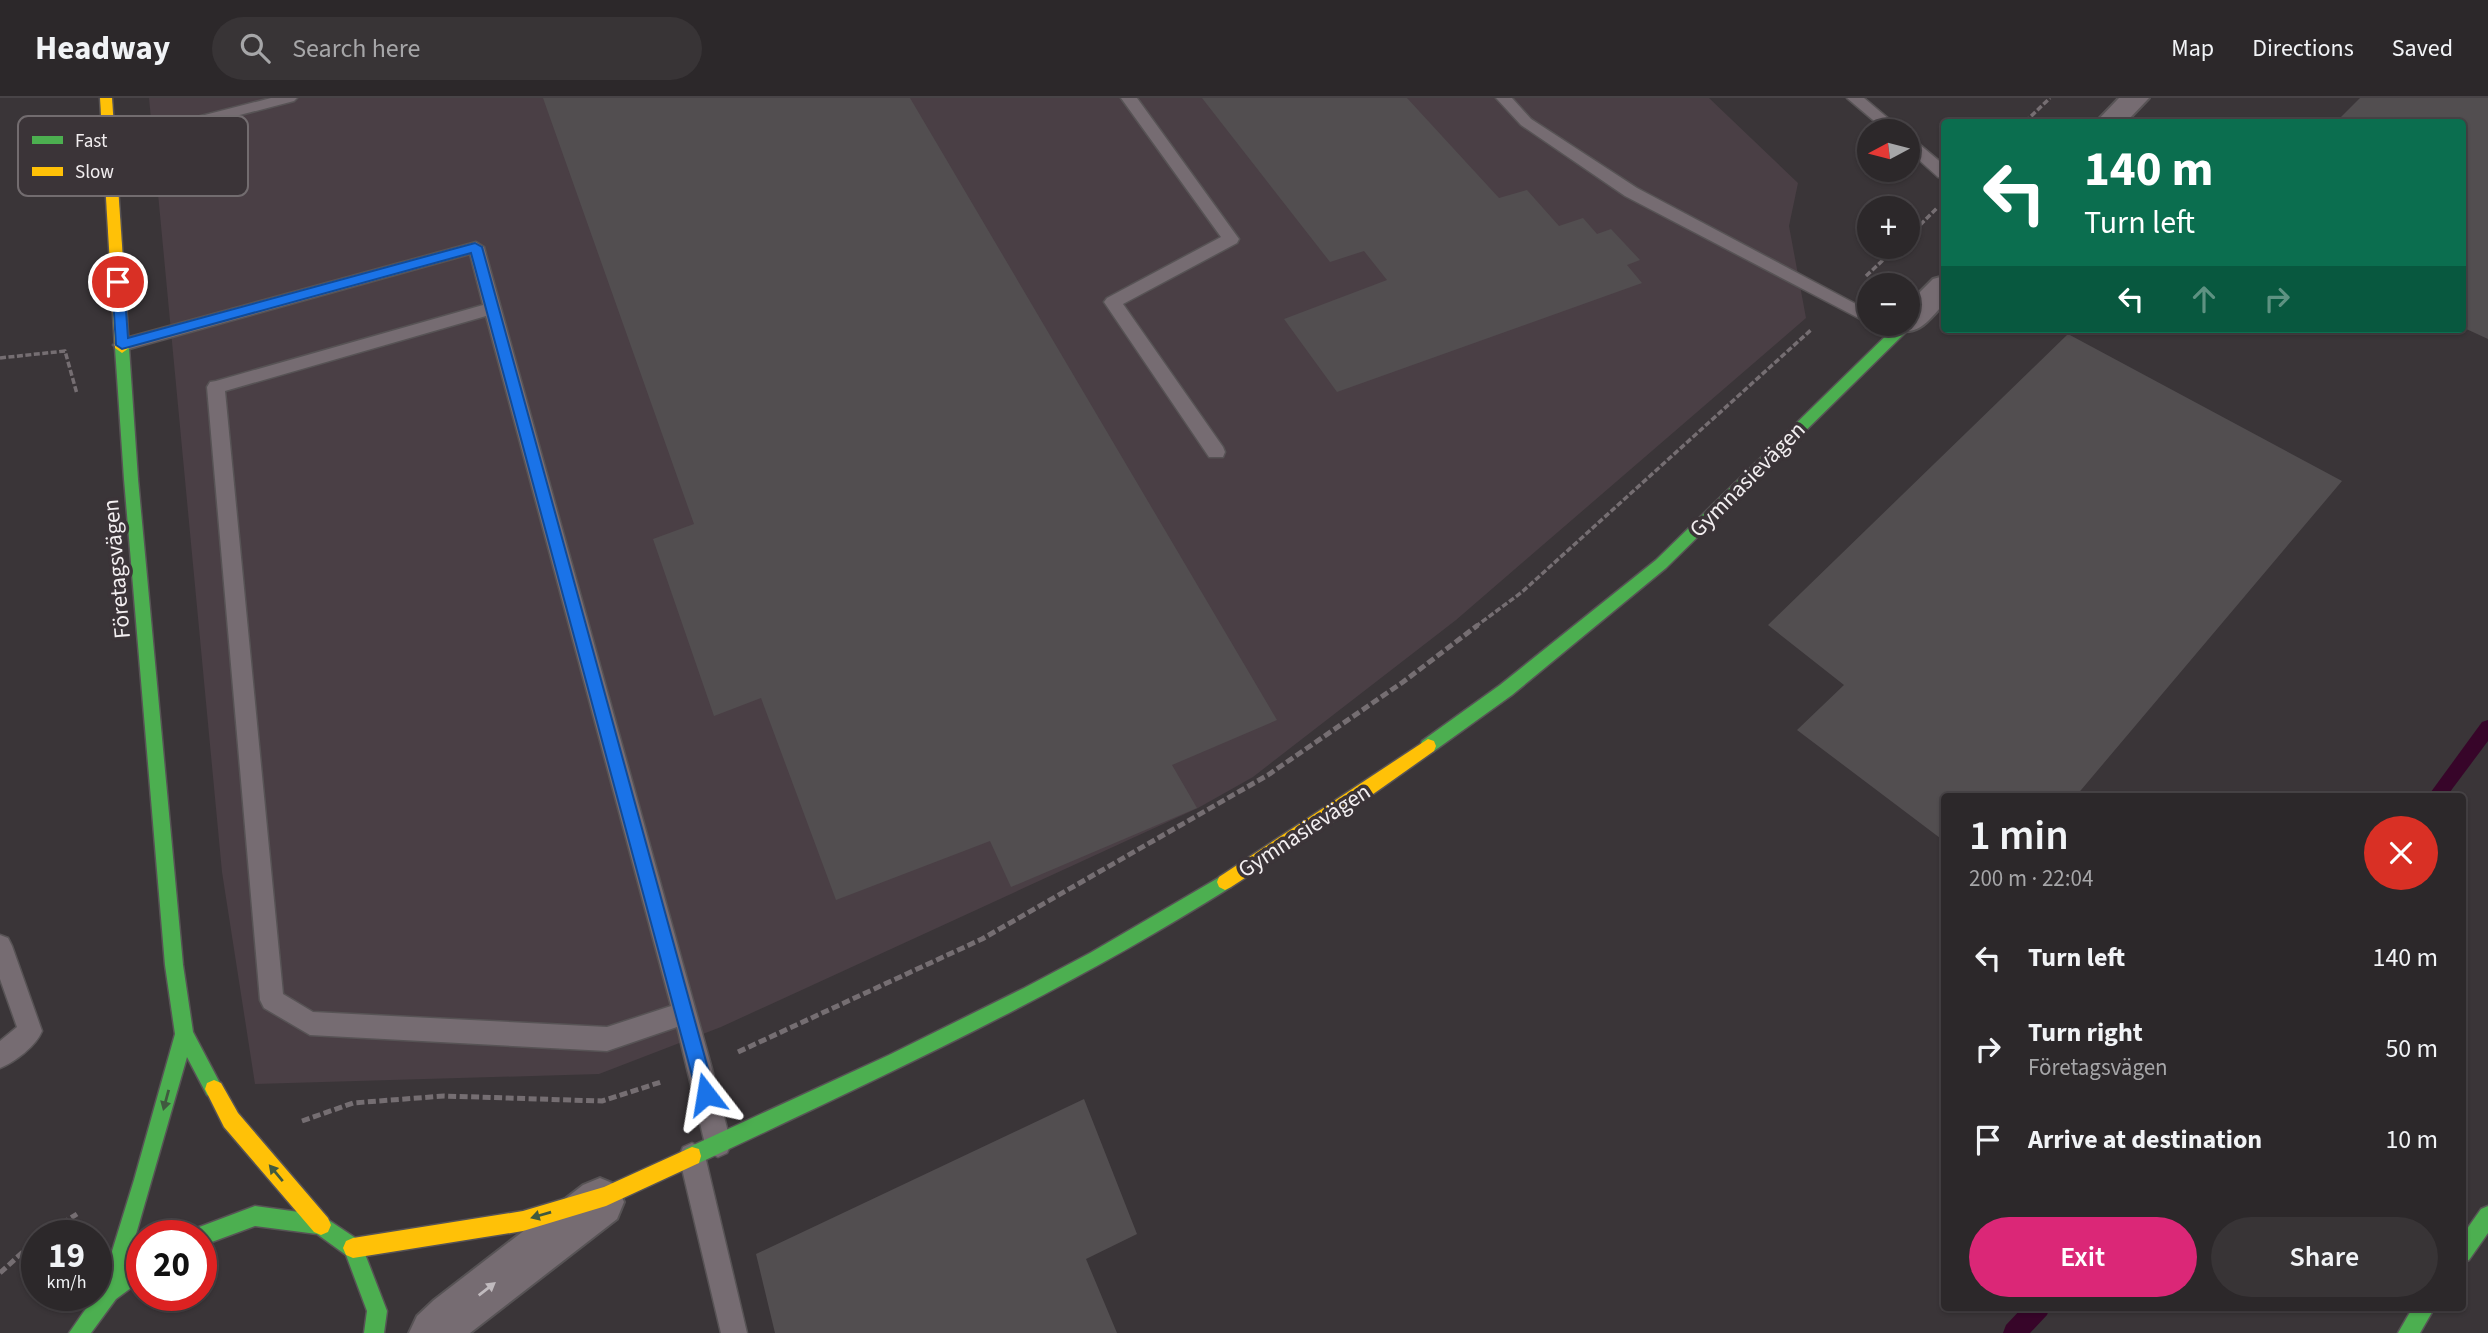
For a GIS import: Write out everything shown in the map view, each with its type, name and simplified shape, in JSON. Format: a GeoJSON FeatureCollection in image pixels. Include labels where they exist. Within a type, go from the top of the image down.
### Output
{"type":"FeatureCollection","features":[{"type":"Feature","properties":{"kind":"main road","name":"Företagsvägen"},"geometry":{"type":"LineString","coordinates":[[106,98],[107,116]]}},
{"type":"Feature","properties":{"kind":"main road","name":"Företagsvägen"},"geometry":{"type":"LineString","coordinates":[[112,196],[131,479],[174,965],[184,1034],[231,1120],[321,1225]]}},
{"type":"Feature","properties":{"kind":"main road","name":"Gymnasievägen"},"geometry":{"type":"LineString","coordinates":[[353,1248],[523,1221],[606,1196],[978,1023],[1191,904],[1346,804],[1506,690],[1661,564],[1893,336]]}},
{"type":"Feature","properties":{"kind":"main road","name":"Företagsvägen"},"geometry":{"type":"LineString","coordinates":[[112,1282],[144,1180],[184,1034]]}},
{"type":"Feature","properties":{"kind":"main road"},"geometry":{"type":"LineString","coordinates":[[217,1230],[255,1216],[321,1225],[353,1248],[377,1311],[374,1333]]}},
{"type":"Feature","properties":{"kind":"main road"},"geometry":{"type":"LineString","coordinates":[[2466,1247],[2488,1216]]}},
{"type":"Feature","properties":{"kind":"main road"},"geometry":{"type":"LineString","coordinates":[[79,1333],[95,1311]]}},
{"type":"Feature","properties":{"kind":"main road"},"geometry":{"type":"LineString","coordinates":[[2408,1333],[2422,1311]]}},
{"type":"Feature","properties":{"kind":"street"},"geometry":{"type":"LineString","coordinates":[[2113,119],[2135,98]]}},
{"type":"Feature","properties":{"kind":"street","name":"Gymnasievägen"},"geometry":{"type":"LineString","coordinates":[[1920,309],[1941,289]]}},
{"type":"Feature","properties":{"kind":"street"},"geometry":{"type":"LineString","coordinates":[[434,1333],[606,1196]]}},
{"type":"Feature","properties":{"kind":"lane"},"geometry":{"type":"LineString","coordinates":[[219,116],[289,98]]}},
{"type":"Feature","properties":{"kind":"lane"},"geometry":{"type":"LineString","coordinates":[[1129,98],[1231,239],[1113,302],[1216,452]]}},
{"type":"Feature","properties":{"kind":"lane"},"geometry":{"type":"LineString","coordinates":[[1504,98],[1526,122],[1631,192],[1857,312]]}},
{"type":"Feature","properties":{"kind":"lane"},"geometry":{"type":"LineString","coordinates":[[1855,98],[1880,119]]}},
{"type":"Feature","properties":{"kind":"lane"},"geometry":{"type":"LineString","coordinates":[[1920,152],[1941,170]]}},
{"type":"Feature","properties":{"kind":"lane"},"geometry":{"type":"LineString","coordinates":[[122,345],[475,247],[685,1013],[718,1144]]}},
{"type":"Feature","properties":{"kind":"lane"},"geometry":{"type":"LineString","coordinates":[[492,308],[216,387],[272,1000],[310,1023],[607,1039],[685,1013]]}},
{"type":"Feature","properties":{"kind":"lane"},"geometry":{"type":"LineString","coordinates":[[0,946],[30,1031],[0,1056]]}},
{"type":"Feature","properties":{"kind":"lane"},"geometry":{"type":"LineString","coordinates":[[692,1156],[734,1333]]}},
{"type":"Feature","properties":{"kind":"path"},"geometry":{"type":"LineString","coordinates":[[2028,119],[2050,98]]}},
{"type":"Feature","properties":{"kind":"path"},"geometry":{"type":"LineString","coordinates":[[1920,225],[1941,204]]}},
{"type":"Feature","properties":{"kind":"path"},"geometry":{"type":"LineString","coordinates":[[231,1120],[296,1124],[353,1103],[444,1096],[603,1101],[700,1069],[982,939],[1268,775],[1403,682],[1522,592],[1840,303],[1885,259]]}},
{"type":"Feature","properties":{"kind":"path"},"geometry":{"type":"LineString","coordinates":[[68,1220],[105,1198],[144,1180]]}},
{"type":"Feature","properties":{"kind":"path"},"geometry":{"type":"LineString","coordinates":[[0,1273],[21,1254]]}},
{"type":"Feature","properties":{"kind":"shaded area"},"geometry":{"type":"Polygon","coordinates":[[[149,98],[1709,98],[1798,183],[1789,226],[1806,318],[1456,620],[1253,777],[1198,808],[721,1027],[599,1074],[255,1084],[222,872],[158,196],[248,196],[248,116],[151,116],[149,98]]]}},
{"type":"Feature","properties":{"kind":"building"},"geometry":{"type":"Polygon","coordinates":[[[543,98],[910,98],[1277,720],[1172,765],[1197,808],[1011,887],[990,841],[836,900],[761,698],[714,716],[653,539],[694,524],[543,98]]]}},
{"type":"Feature","properties":{"kind":"building"},"geometry":{"type":"Polygon","coordinates":[[[1202,98],[1407,98],[1499,198],[1527,190],[1559,226],[1583,218],[1597,234],[1611,229],[1640,260],[1627,265],[1642,283],[1337,392],[1284,319],[1387,280],[1364,251],[1330,262],[1202,98]]]}},
{"type":"Feature","properties":{"kind":"building"},"geometry":{"type":"Polygon","coordinates":[[[2360,98],[2488,98],[2488,339],[2466,329],[2466,119],[2339,119],[2360,98]]]}},
{"type":"Feature","properties":{"kind":"building"},"geometry":{"type":"Polygon","coordinates":[[[2068,334],[2342,481],[2079,793],[1941,793],[1941,839],[1797,730],[1844,685],[1768,625],[2068,334]]]}},
{"type":"Feature","properties":{"kind":"building"},"geometry":{"type":"Polygon","coordinates":[[[1084,1099],[1137,1234],[1086,1259],[1117,1333],[775,1333],[756,1254],[1084,1099]]]}},
{"type":"Feature","properties":{"kind":"waterway"},"geometry":{"type":"LineString","coordinates":[[2439,793],[2488,727]]}},
{"type":"Feature","properties":{"kind":"waterway"},"geometry":{"type":"LineString","coordinates":[[2014,1333],[2035,1311]]}},
{"type":"Feature","properties":{"kind":"traffic: fast"},"geometry":{"type":"LineString","coordinates":[[1428,746],[1506,690],[1661,564],[1894,336]]}},
{"type":"Feature","properties":{"kind":"traffic: fast"},"geometry":{"type":"LineString","coordinates":[[122,348],[174,965],[184,1034],[214,1089]]}},
{"type":"Feature","properties":{"kind":"traffic: fast"},"geometry":{"type":"LineString","coordinates":[[692,1156],[896,1061],[1030,994],[1161,922],[1225,882]]}},
{"type":"Feature","properties":{"kind":"traffic: fast"},"geometry":{"type":"LineString","coordinates":[[112,1282],[144,1180],[184,1034]]}},
{"type":"Feature","properties":{"kind":"traffic: fast"},"geometry":{"type":"LineString","coordinates":[[217,1230],[255,1216],[321,1225],[353,1248],[377,1311],[374,1333]]}},
{"type":"Feature","properties":{"kind":"traffic: fast"},"geometry":{"type":"LineString","coordinates":[[2466,1247],[2488,1216]]}},
{"type":"Feature","properties":{"kind":"traffic: fast"},"geometry":{"type":"LineString","coordinates":[[79,1333],[109,1292],[126,1279]]}},
{"type":"Feature","properties":{"kind":"traffic: fast"},"geometry":{"type":"LineString","coordinates":[[2408,1333],[2422,1311]]}},
{"type":"Feature","properties":{"kind":"traffic: slow"},"geometry":{"type":"LineString","coordinates":[[106,98],[107,116]]}},
{"type":"Feature","properties":{"kind":"traffic: slow"},"geometry":{"type":"LineString","coordinates":[[112,196],[122,348]]}},
{"type":"Feature","properties":{"kind":"traffic: slow"},"geometry":{"type":"LineString","coordinates":[[1225,882],[1346,804],[1428,746]]}},
{"type":"Feature","properties":{"kind":"traffic: slow"},"geometry":{"type":"LineString","coordinates":[[214,1089],[231,1120],[321,1225]]}},
{"type":"Feature","properties":{"kind":"traffic: slow"},"geometry":{"type":"LineString","coordinates":[[353,1248],[523,1221],[606,1196],[692,1156]]}},
{"type":"Feature","properties":{"kind":"route"},"geometry":{"type":"LineString","coordinates":[[118,282],[122,345],[475,247],[706,1094]]}}]}
